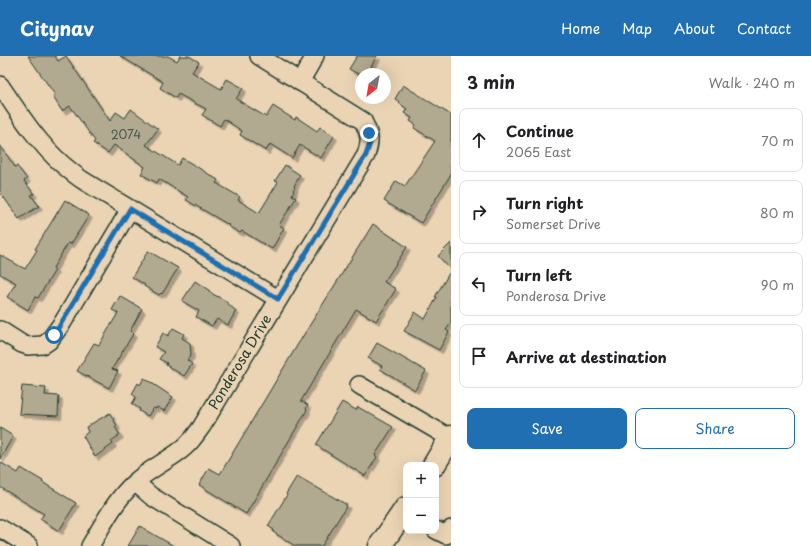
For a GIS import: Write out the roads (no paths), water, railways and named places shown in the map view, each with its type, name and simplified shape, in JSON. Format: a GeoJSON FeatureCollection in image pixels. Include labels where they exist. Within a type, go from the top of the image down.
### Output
{"type":"FeatureCollection","features":[{"type":"Feature","properties":{"kind":"main road"},"geometry":{"type":"LineString","coordinates":[[436,462],[451,438]]}},
{"type":"Feature","properties":{"kind":"main road"},"geometry":{"type":"LineString","coordinates":[[380,546],[403,513]]}},
{"type":"Feature","properties":{"kind":"street"},"geometry":{"type":"LineString","coordinates":[[259,56],[300,82],[315,56]]}},
{"type":"Feature","properties":{"kind":"street","name":"Ponderosa Drive"},"geometry":{"type":"LineString","coordinates":[[90,546],[117,502],[135,482],[178,453],[192,441],[366,155],[370,143],[369,133],[363,121],[300,82]]}},
{"type":"Feature","properties":{"kind":"street"},"geometry":{"type":"LineString","coordinates":[[0,85],[23,120],[61,164],[84,181],[278,299]]}},
{"type":"Feature","properties":{"kind":"street"},"geometry":{"type":"LineString","coordinates":[[0,330],[22,344],[33,346],[42,345],[49,341],[60,326],[130,209]]}},
{"type":"Feature","properties":{"kind":"street"},"geometry":{"type":"LineString","coordinates":[[358,384],[451,438]]}},
{"type":"Feature","properties":{"kind":"street"},"geometry":{"type":"LineString","coordinates":[[135,482],[151,496],[231,546]]}},
{"type":"Feature","properties":{"kind":"street"},"geometry":{"type":"LineString","coordinates":[[0,528],[29,546]]}},
{"type":"Feature","properties":{"kind":"street"},"geometry":{"type":"LineString","coordinates":[[439,532],[446,535],[451,530]]}}]}
